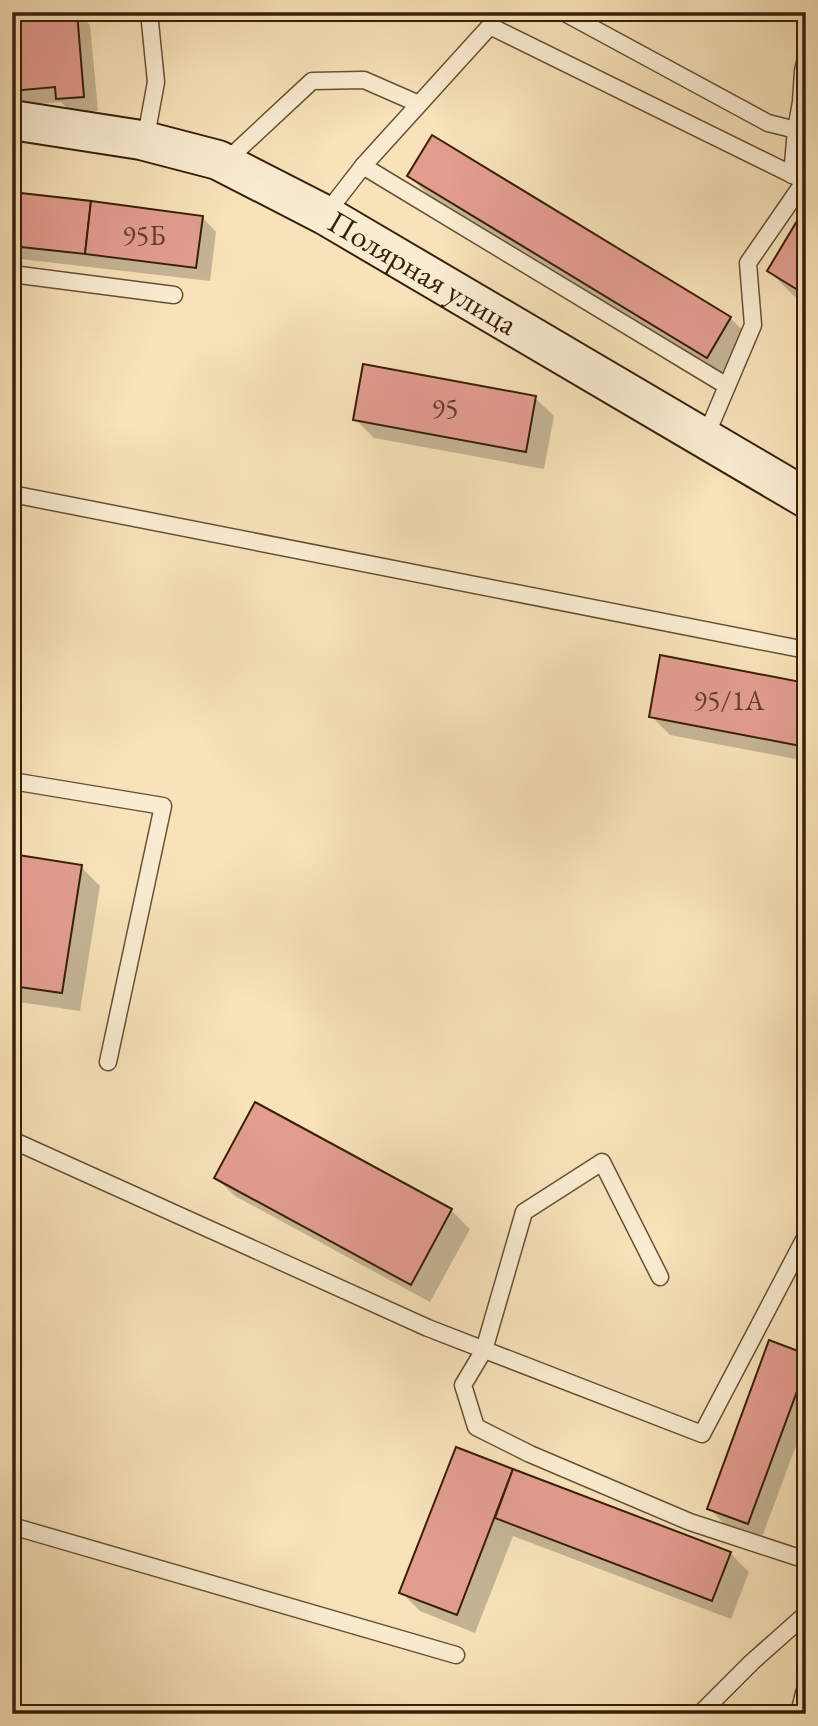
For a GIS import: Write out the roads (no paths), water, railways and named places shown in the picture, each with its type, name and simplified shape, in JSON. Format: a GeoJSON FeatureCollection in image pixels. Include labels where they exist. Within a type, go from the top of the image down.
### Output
{"type":"FeatureCollection","features":[{"type":"Feature","properties":{"kind":"main road","name":"Полярная улица"},"geometry":{"type":"LineString","coordinates":[[12,120],[145,142],[218,160],[325,215],[806,498]]}},
{"type":"Feature","properties":{"kind":"lane"},"geometry":{"type":"LineString","coordinates":[[145,142],[156,82],[149,12]]}},
{"type":"Feature","properties":{"kind":"lane"},"geometry":{"type":"LineString","coordinates":[[563,12],[768,123],[796,130]]}},
{"type":"Feature","properties":{"kind":"lane"},"geometry":{"type":"LineString","coordinates":[[325,215],[363,166],[490,26],[801,178]]}},
{"type":"Feature","properties":{"kind":"lane"},"geometry":{"type":"LineString","coordinates":[[705,438],[754,325],[748,263],[801,178],[796,130],[806,58]]}},
{"type":"Feature","properties":{"kind":"lane"},"geometry":{"type":"LineString","coordinates":[[224,163],[312,81],[364,80],[419,104]]}},
{"type":"Feature","properties":{"kind":"lane"},"geometry":{"type":"LineString","coordinates":[[363,166],[727,386]]}},
{"type":"Feature","properties":{"kind":"lane"},"geometry":{"type":"LineString","coordinates":[[12,274],[174,295]]}},
{"type":"Feature","properties":{"kind":"lane"},"geometry":{"type":"LineString","coordinates":[[12,494],[806,650]]}},
{"type":"Feature","properties":{"kind":"lane"},"geometry":{"type":"LineString","coordinates":[[12,780],[163,806],[108,1062]]}},
{"type":"Feature","properties":{"kind":"lane"},"geometry":{"type":"LineString","coordinates":[[12,1139],[428,1328],[702,1434],[806,1236]]}},
{"type":"Feature","properties":{"kind":"lane"},"geometry":{"type":"LineString","coordinates":[[660,1277],[602,1162],[524,1212],[484,1350],[463,1385],[476,1427],[530,1454],[690,1522],[806,1560]]}},
{"type":"Feature","properties":{"kind":"lane"},"geometry":{"type":"LineString","coordinates":[[12,1526],[456,1655]]}},
{"type":"Feature","properties":{"kind":"lane"},"geometry":{"type":"LineString","coordinates":[[700,1714],[752,1662],[806,1614]]}},
{"type":"Feature","properties":{"kind":"lane"},"geometry":{"type":"LineString","coordinates":[[799,1714],[806,1693]]}}]}
